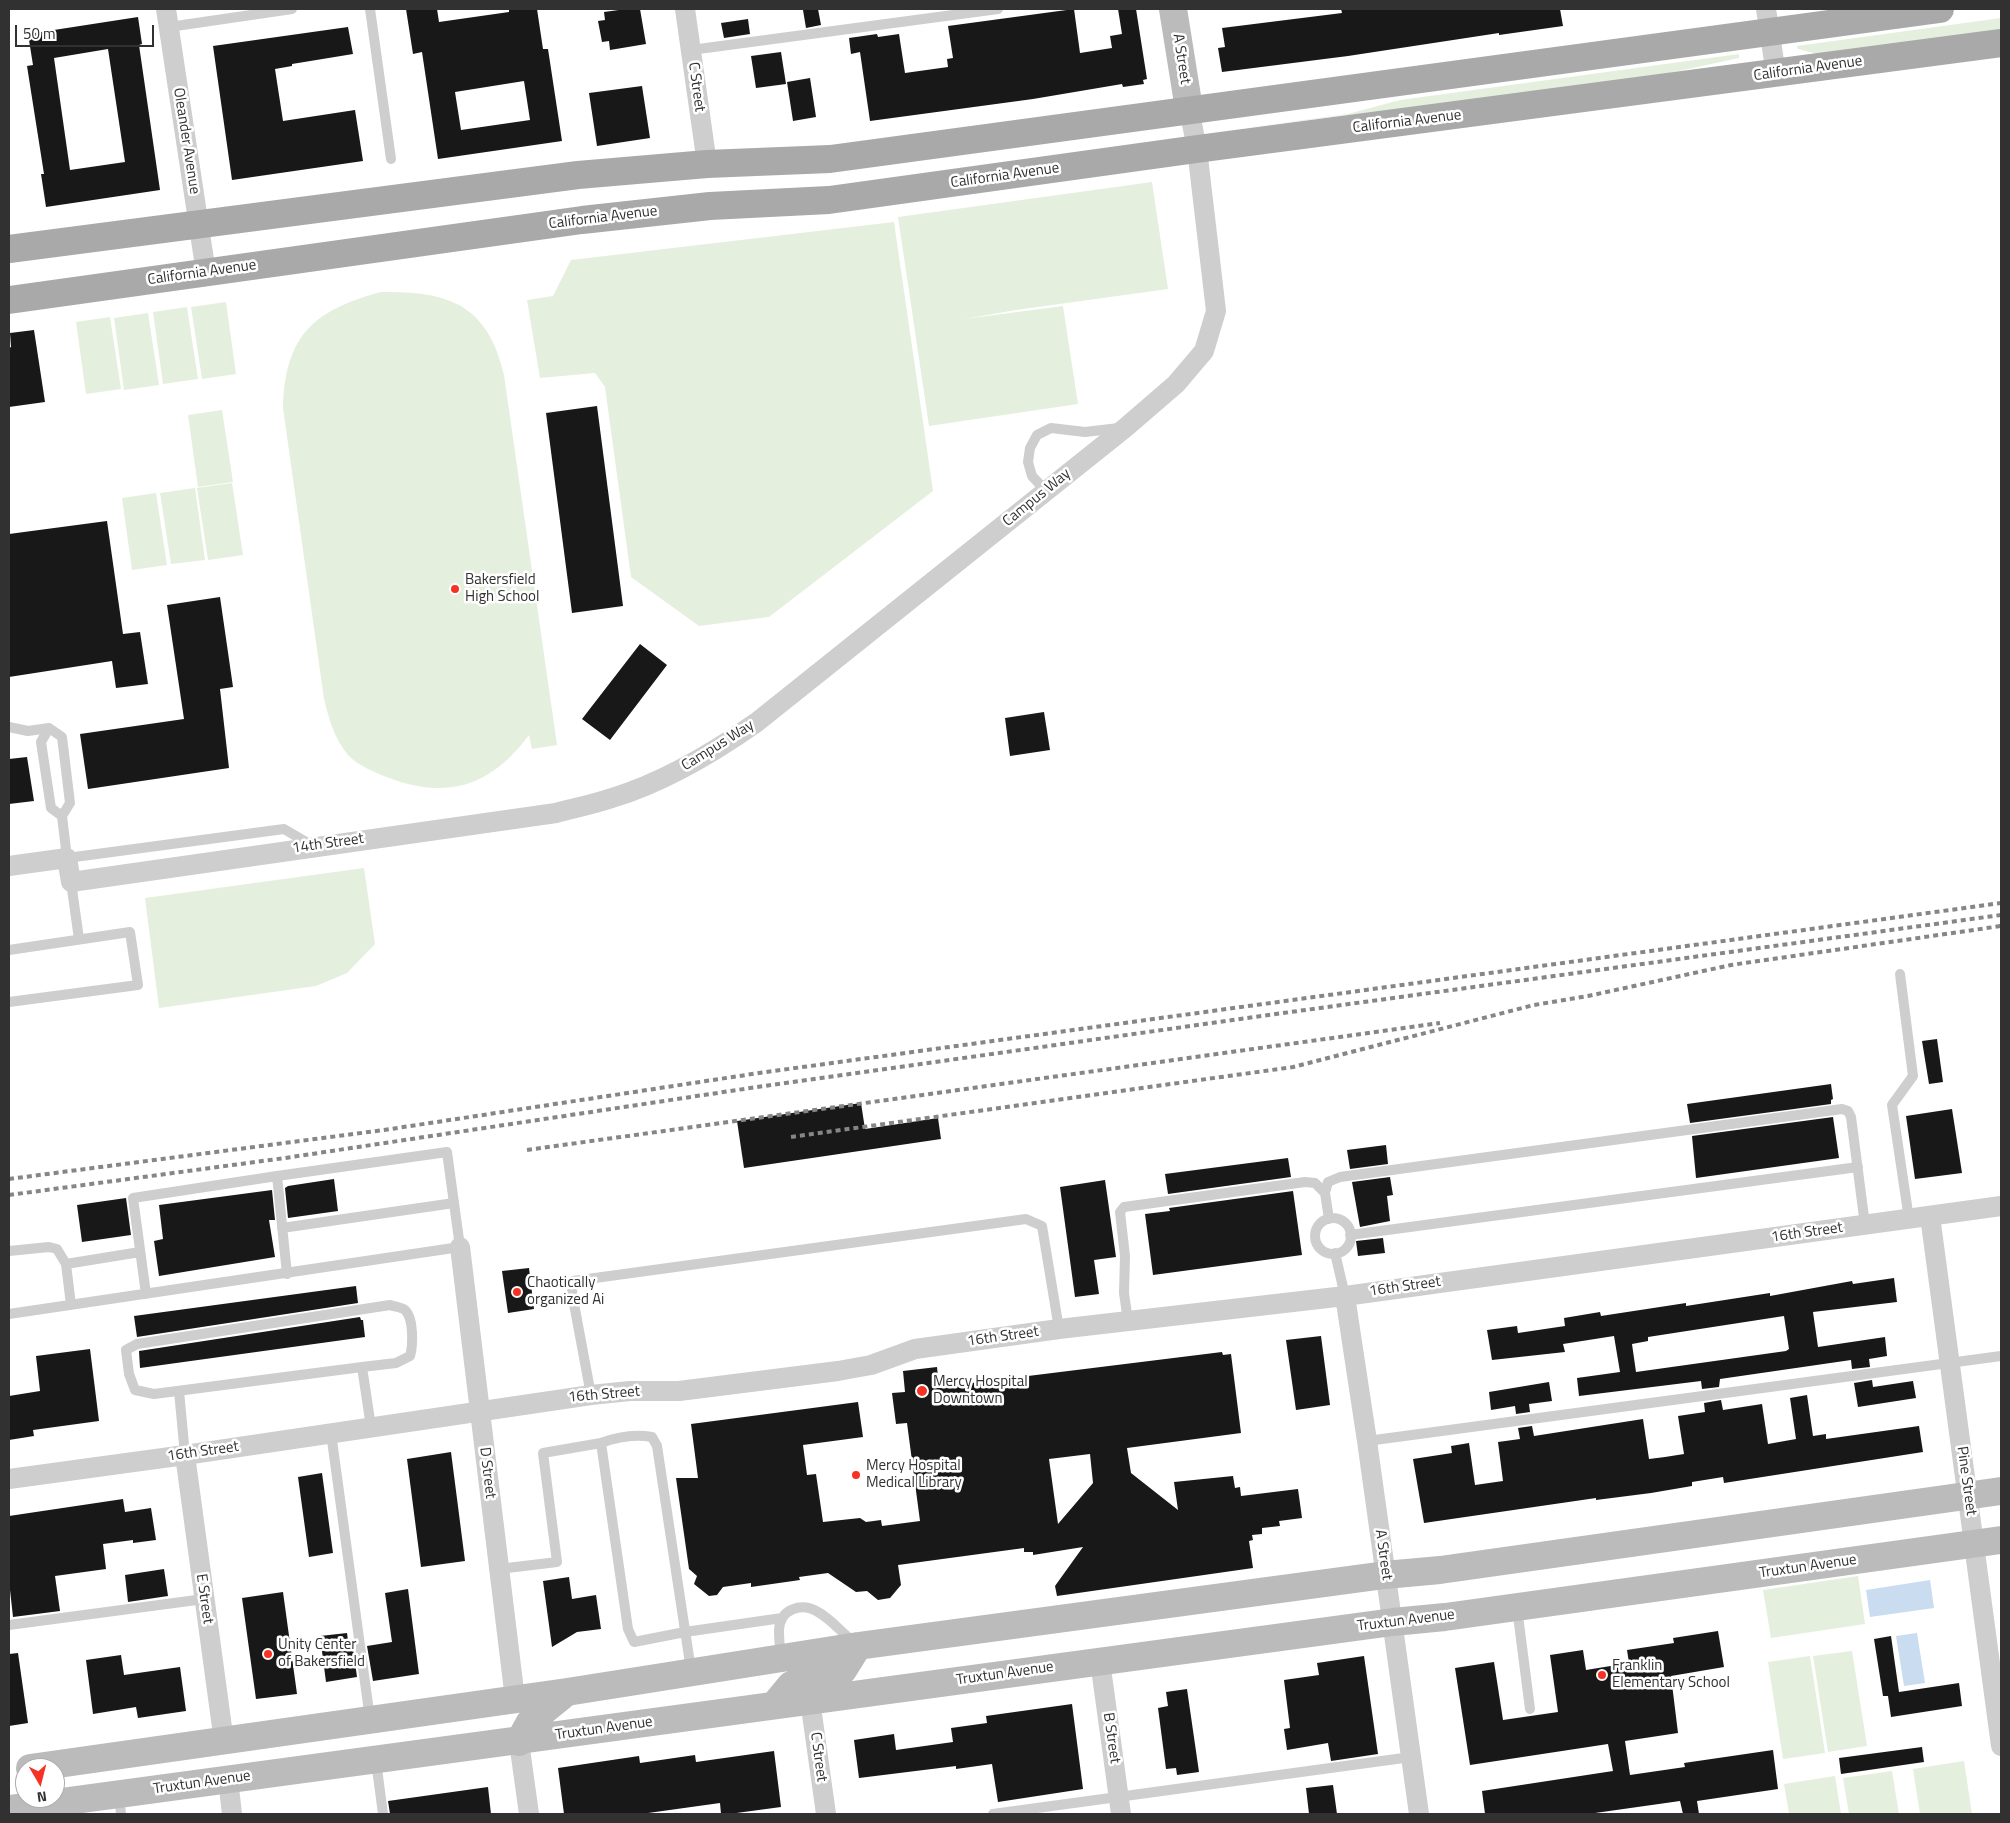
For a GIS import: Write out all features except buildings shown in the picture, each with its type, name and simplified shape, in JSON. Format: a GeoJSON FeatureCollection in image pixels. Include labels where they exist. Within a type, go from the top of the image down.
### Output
{"type":"FeatureCollection","features":[{"type":"Feature","properties":{"kind":"main road","name":"A Street"},"geometry":{"type":"LineString","coordinates":[[1174,9],[1189,109]]}},
{"type":"Feature","properties":{"kind":"main road"},"geometry":{"type":"LineString","coordinates":[[9,249],[578,174],[707,164],[830,159],[1189,109],[1767,20],[1940,9]]}},
{"type":"Feature","properties":{"kind":"main road","name":"California Avenue"},"geometry":{"type":"LineString","coordinates":[[9,300],[582,220],[710,206],[829,200],[1197,149],[2001,43]]}},
{"type":"Feature","properties":{"kind":"main road"},"geometry":{"type":"LineString","coordinates":[[65,1763],[568,1692],[858,1646],[1385,1575],[1440,1570],[2001,1491]]}},
{"type":"Feature","properties":{"kind":"main road","name":"Truxtun Avenue"},"geometry":{"type":"LineString","coordinates":[[9,1809],[88,1802],[120,1804],[228,1779],[469,1749],[810,1700],[1516,1607],[2001,1540]]}},
{"type":"Feature","properties":{"kind":"main road"},"geometry":{"type":"LineString","coordinates":[[775,1705],[791,1685],[843,1670],[858,1646]]}},
{"type":"Feature","properties":{"kind":"main road"},"geometry":{"type":"LineString","coordinates":[[519,1742],[530,1722],[568,1692]]}},
{"type":"Feature","properties":{"kind":"main road"},"geometry":{"type":"LineString","coordinates":[[469,1749],[511,1712],[515,1699]]}},
{"type":"Feature","properties":{"kind":"street","name":"C Street"},"geometry":{"type":"LineString","coordinates":[[685,9],[707,164]]}},
{"type":"Feature","properties":{"kind":"street","name":"Oleander Avenue"},"geometry":{"type":"LineString","coordinates":[[167,18],[206,273]]}},
{"type":"Feature","properties":{"kind":"street"},"geometry":{"type":"LineString","coordinates":[[1767,20],[1776,74]]}},
{"type":"Feature","properties":{"kind":"street","name":"Campus Way"},"geometry":{"type":"LineString","coordinates":[[663,779],[721,748],[758,722],[1125,428],[1176,384],[1204,351],[1216,312],[1197,149],[1189,109]]}},
{"type":"Feature","properties":{"kind":"street","name":"14th Street"},"geometry":{"type":"LineString","coordinates":[[71,882],[313,846],[556,813],[613,798],[663,779]]}},
{"type":"Feature","properties":{"kind":"street"},"geometry":{"type":"LineString","coordinates":[[9,866],[67,858],[71,882]]}},
{"type":"Feature","properties":{"kind":"street","name":"16th Street"},"geometry":{"type":"LineString","coordinates":[[9,1479],[591,1395],[630,1391],[679,1391],[838,1371],[871,1365],[915,1349],[1059,1329],[1345,1296],[2001,1206]]}},
{"type":"Feature","properties":{"kind":"street","name":"Pine Street"},"geometry":{"type":"LineString","coordinates":[[1930,1216],[1974,1544],[1997,1678],[2001,1746]]}},
{"type":"Feature","properties":{"kind":"street","name":"D Street"},"geometry":{"type":"LineString","coordinates":[[460,1247],[515,1699]]}},
{"type":"Feature","properties":{"kind":"street","name":"A Street"},"geometry":{"type":"LineString","coordinates":[[1345,1296],[1419,1814]]}},
{"type":"Feature","properties":{"kind":"street","name":"E Street"},"geometry":{"type":"LineString","coordinates":[[185,1455],[224,1742]]}},
{"type":"Feature","properties":{"kind":"street","name":"B Street"},"geometry":{"type":"LineString","coordinates":[[1100,1661],[1120,1805]]}},
{"type":"Feature","properties":{"kind":"street","name":"C Street"},"geometry":{"type":"LineString","coordinates":[[810,1700],[826,1814]]}},
{"type":"Feature","properties":{"kind":"street"},"geometry":{"type":"LineString","coordinates":[[519,1742],[529,1814]]}},
{"type":"Feature","properties":{"kind":"street"},"geometry":{"type":"LineString","coordinates":[[228,1779],[232,1814]]}},
{"type":"Feature","properties":{"kind":"lane"},"geometry":{"type":"LineString","coordinates":[[167,18],[292,9]]}},
{"type":"Feature","properties":{"kind":"lane"},"geometry":{"type":"LineString","coordinates":[[370,9],[391,159]]}},
{"type":"Feature","properties":{"kind":"lane"},"geometry":{"type":"LineString","coordinates":[[691,50],[998,9]]}},
{"type":"Feature","properties":{"kind":"lane"},"geometry":{"type":"LineString","coordinates":[[1046,491],[1032,476],[1028,462],[1030,448],[1038,435],[1051,428],[1085,432],[1125,428]]}},
{"type":"Feature","properties":{"kind":"lane"},"geometry":{"type":"LineString","coordinates":[[9,727],[28,731],[50,728],[62,737],[70,802],[62,816],[67,858],[284,829],[313,846]]}},
{"type":"Feature","properties":{"kind":"lane"},"geometry":{"type":"LineString","coordinates":[[50,728],[41,742],[51,808],[62,816]]}},
{"type":"Feature","properties":{"kind":"lane"},"geometry":{"type":"LineString","coordinates":[[71,882],[79,939]]}},
{"type":"Feature","properties":{"kind":"lane"},"geometry":{"type":"LineString","coordinates":[[9,950],[130,932],[138,985],[9,1002]]}},
{"type":"Feature","properties":{"kind":"lane"},"geometry":{"type":"LineString","coordinates":[[1900,974],[1913,1076],[1892,1104],[1909,1219]]}},
{"type":"Feature","properties":{"kind":"lane"},"geometry":{"type":"LineString","coordinates":[[1329,1219],[1325,1193],[1328,1182],[1340,1177],[1842,1109],[1848,1111],[1851,1117],[1865,1225]]}},
{"type":"Feature","properties":{"kind":"lane"},"geometry":{"type":"LineString","coordinates":[[9,1314],[288,1274],[460,1247],[447,1152],[132,1198],[146,1294]]}},
{"type":"Feature","properties":{"kind":"lane"},"geometry":{"type":"LineString","coordinates":[[1350,1236],[1858,1167]]}},
{"type":"Feature","properties":{"kind":"lane"},"geometry":{"type":"LineString","coordinates":[[277,1176],[288,1274]]}},
{"type":"Feature","properties":{"kind":"lane"},"geometry":{"type":"LineString","coordinates":[[1128,1321],[1124,1293],[1125,1256],[1120,1212],[1124,1207],[1305,1182],[1315,1183],[1325,1193]]}},
{"type":"Feature","properties":{"kind":"lane"},"geometry":{"type":"LineString","coordinates":[[282,1228],[454,1203]]}},
{"type":"Feature","properties":{"kind":"lane"},"geometry":{"type":"LineString","coordinates":[[591,1395],[572,1293],[573,1281],[1026,1219],[1042,1226],[1059,1329]]}},
{"type":"Feature","properties":{"kind":"lane"},"geometry":{"type":"LineString","coordinates":[[1329,1219],[1342,1221],[1350,1230],[1350,1236],[1348,1246],[1335,1254],[1326,1253],[1315,1239],[1318,1227],[1329,1219]]}},
{"type":"Feature","properties":{"kind":"lane"},"geometry":{"type":"LineString","coordinates":[[9,1251],[49,1247],[57,1249],[66,1264],[71,1305]]}},
{"type":"Feature","properties":{"kind":"lane"},"geometry":{"type":"LineString","coordinates":[[66,1264],[140,1252]]}},
{"type":"Feature","properties":{"kind":"lane"},"geometry":{"type":"LineString","coordinates":[[1335,1254],[1345,1296]]}},
{"type":"Feature","properties":{"kind":"lane"},"geometry":{"type":"LineString","coordinates":[[390,1305],[403,1308],[408,1314],[413,1345],[410,1356],[396,1363],[362,1367],[154,1394],[135,1390],[128,1374],[126,1350],[136,1344],[390,1305]]}},
{"type":"Feature","properties":{"kind":"lane"},"geometry":{"type":"LineString","coordinates":[[1367,1441],[2001,1356]]}},
{"type":"Feature","properties":{"kind":"lane"},"geometry":{"type":"LineString","coordinates":[[362,1367],[371,1427]]}},
{"type":"Feature","properties":{"kind":"lane"},"geometry":{"type":"LineString","coordinates":[[178,1391],[185,1455]]}},
{"type":"Feature","properties":{"kind":"lane"},"geometry":{"type":"LineString","coordinates":[[331,1433],[371,1721]]}},
{"type":"Feature","properties":{"kind":"lane"},"geometry":{"type":"LineString","coordinates":[[499,1569],[557,1562],[543,1453],[601,1443],[612,1439],[652,1437],[657,1446],[691,1672]]}},
{"type":"Feature","properties":{"kind":"lane"},"geometry":{"type":"LineString","coordinates":[[601,1443],[628,1629],[634,1642],[685,1632],[782,1618]]}},
{"type":"Feature","properties":{"kind":"lane"},"geometry":{"type":"LineString","coordinates":[[9,1625],[204,1599]]}},
{"type":"Feature","properties":{"kind":"lane"},"geometry":{"type":"LineString","coordinates":[[781,1657],[779,1629],[782,1618],[790,1610],[800,1606],[818,1612],[858,1646]]}},
{"type":"Feature","properties":{"kind":"lane"},"geometry":{"type":"LineString","coordinates":[[1516,1607],[1530,1709]]}},
{"type":"Feature","properties":{"kind":"lane"},"geometry":{"type":"LineString","coordinates":[[993,1814],[1120,1805],[1411,1757]]}},
{"type":"Feature","properties":{"kind":"lane"},"geometry":{"type":"LineString","coordinates":[[376,1760],[383,1814]]}},
{"type":"Feature","properties":{"kind":"green space"},"geometry":{"type":"Polygon","coordinates":[[[2001,18],[2001,29],[1821,55],[1798,49],[1797,46],[2001,18]]]}},
{"type":"Feature","properties":{"kind":"green space"},"geometry":{"type":"Polygon","coordinates":[[[1739,54],[1739,58],[1651,77],[1403,112],[1347,115],[1229,130],[1348,114],[1400,100],[1739,54]]]}},
{"type":"Feature","properties":{"kind":"green space"},"geometry":{"type":"Polygon","coordinates":[[[1152,182],[1168,289],[964,319],[1063,306],[1078,404],[929,426],[898,217],[1152,182]]]}},
{"type":"Feature","properties":{"kind":"green space"},"geometry":{"type":"Polygon","coordinates":[[[894,222],[933,491],[769,617],[699,626],[631,577],[605,387],[595,373],[540,378],[527,300],[553,296],[571,260],[894,222]]]}},
{"type":"Feature","properties":{"kind":"green space"},"geometry":{"type":"Polygon","coordinates":[[[381,292],[405,292],[426,295],[445,299],[462,306],[476,317],[497,351],[504,375],[557,745],[532,749],[529,735],[501,766],[469,783],[451,787],[433,788],[413,785],[381,775],[357,763],[348,755],[339,742],[330,721],[324,699],[283,408],[285,383],[297,344],[308,329],[321,317],[338,307],[381,292]]]}},
{"type":"Feature","properties":{"kind":"green space"},"geometry":{"type":"Polygon","coordinates":[[[226,302],[236,374],[202,379],[191,307],[226,302]]]}},
{"type":"Feature","properties":{"kind":"green space"},"geometry":{"type":"Polygon","coordinates":[[[187,307],[198,379],[163,384],[153,312],[187,307]]]}},
{"type":"Feature","properties":{"kind":"green space"},"geometry":{"type":"Polygon","coordinates":[[[148,313],[159,385],[124,390],[114,318],[148,313]]]}},
{"type":"Feature","properties":{"kind":"green space"},"geometry":{"type":"Polygon","coordinates":[[[110,317],[121,389],[86,394],[76,322],[110,317]]]}},
{"type":"Feature","properties":{"kind":"green space"},"geometry":{"type":"Polygon","coordinates":[[[222,410],[233,482],[198,487],[188,415],[222,410]]]}},
{"type":"Feature","properties":{"kind":"green space"},"geometry":{"type":"Polygon","coordinates":[[[232,483],[243,555],[208,560],[197,488],[232,483]]]}},
{"type":"Feature","properties":{"kind":"green space"},"geometry":{"type":"Polygon","coordinates":[[[195,488],[205,560],[171,564],[160,493],[195,488]]]}},
{"type":"Feature","properties":{"kind":"green space"},"geometry":{"type":"Polygon","coordinates":[[[156,493],[167,565],[132,570],[122,498],[156,493]]]}},
{"type":"Feature","properties":{"kind":"green space"},"geometry":{"type":"Polygon","coordinates":[[[364,868],[375,944],[347,973],[316,986],[159,1008],[145,898],[364,868]]]}},
{"type":"Feature","properties":{"kind":"green space"},"geometry":{"type":"Polygon","coordinates":[[[1858,1576],[1865,1624],[1771,1638],[1763,1590],[1858,1576]]]}},
{"type":"Feature","properties":{"kind":"green space"},"geometry":{"type":"Polygon","coordinates":[[[1852,1651],[1867,1746],[1828,1752],[1813,1656],[1852,1651]]]}},
{"type":"Feature","properties":{"kind":"green space"},"geometry":{"type":"Polygon","coordinates":[[[1810,1656],[1825,1753],[1783,1759],[1768,1662],[1810,1656]]]}},
{"type":"Feature","properties":{"kind":"green space"},"geometry":{"type":"Polygon","coordinates":[[[1964,1761],[1972,1814],[1920,1814],[1913,1769],[1964,1761]]]}},
{"type":"Feature","properties":{"kind":"green space"},"geometry":{"type":"Polygon","coordinates":[[[1892,1771],[1899,1814],[1849,1814],[1843,1778],[1892,1771]]]}},
{"type":"Feature","properties":{"kind":"green space"},"geometry":{"type":"Polygon","coordinates":[[[1835,1776],[1841,1814],[1789,1814],[1784,1784],[1835,1776]]]}},
{"type":"Feature","properties":{"kind":"water"},"geometry":{"type":"Polygon","coordinates":[[[1930,1580],[1934,1608],[1870,1617],[1866,1590],[1930,1580]]]}},
{"type":"Feature","properties":{"kind":"water"},"geometry":{"type":"Polygon","coordinates":[[[1917,1633],[1925,1683],[1904,1686],[1896,1636],[1917,1633]]]}},
{"type":"Feature","properties":{"kind":"railway"},"geometry":{"type":"LineString","coordinates":[[9,1179],[384,1130],[759,1073],[2001,903]]}},
{"type":"Feature","properties":{"kind":"railway"},"geometry":{"type":"LineString","coordinates":[[9,1195],[285,1158],[757,1087],[1276,1014],[2001,915]]}},
{"type":"Feature","properties":{"kind":"railway"},"geometry":{"type":"LineString","coordinates":[[791,1137],[1293,1067],[1534,1005],[1588,996],[1731,965],[2001,926]]}},
{"type":"Feature","properties":{"kind":"railway"},"geometry":{"type":"LineString","coordinates":[[527,1150],[1440,1023]]}},
{"type":"Feature","properties":{"kind":"place","name":"Bakersfield High School"},"geometry":{"type":"Point","coordinates":[455,589]}},
{"type":"Feature","properties":{"kind":"place","name":"Chaotically organized Ai"},"geometry":{"type":"Point","coordinates":[517,1292]}},
{"type":"Feature","properties":{"kind":"place","name":"Mercy Hospital Downtown"},"geometry":{"type":"Point","coordinates":[922,1391]}},
{"type":"Feature","properties":{"kind":"place","name":"Mercy Hospital Medical Library"},"geometry":{"type":"Point","coordinates":[856,1475]}},
{"type":"Feature","properties":{"kind":"place","name":"Unity Center of Bakersfield"},"geometry":{"type":"Point","coordinates":[268,1654]}},
{"type":"Feature","properties":{"kind":"place","name":"Franklin Elementary School"},"geometry":{"type":"Point","coordinates":[1602,1675]}}]}
